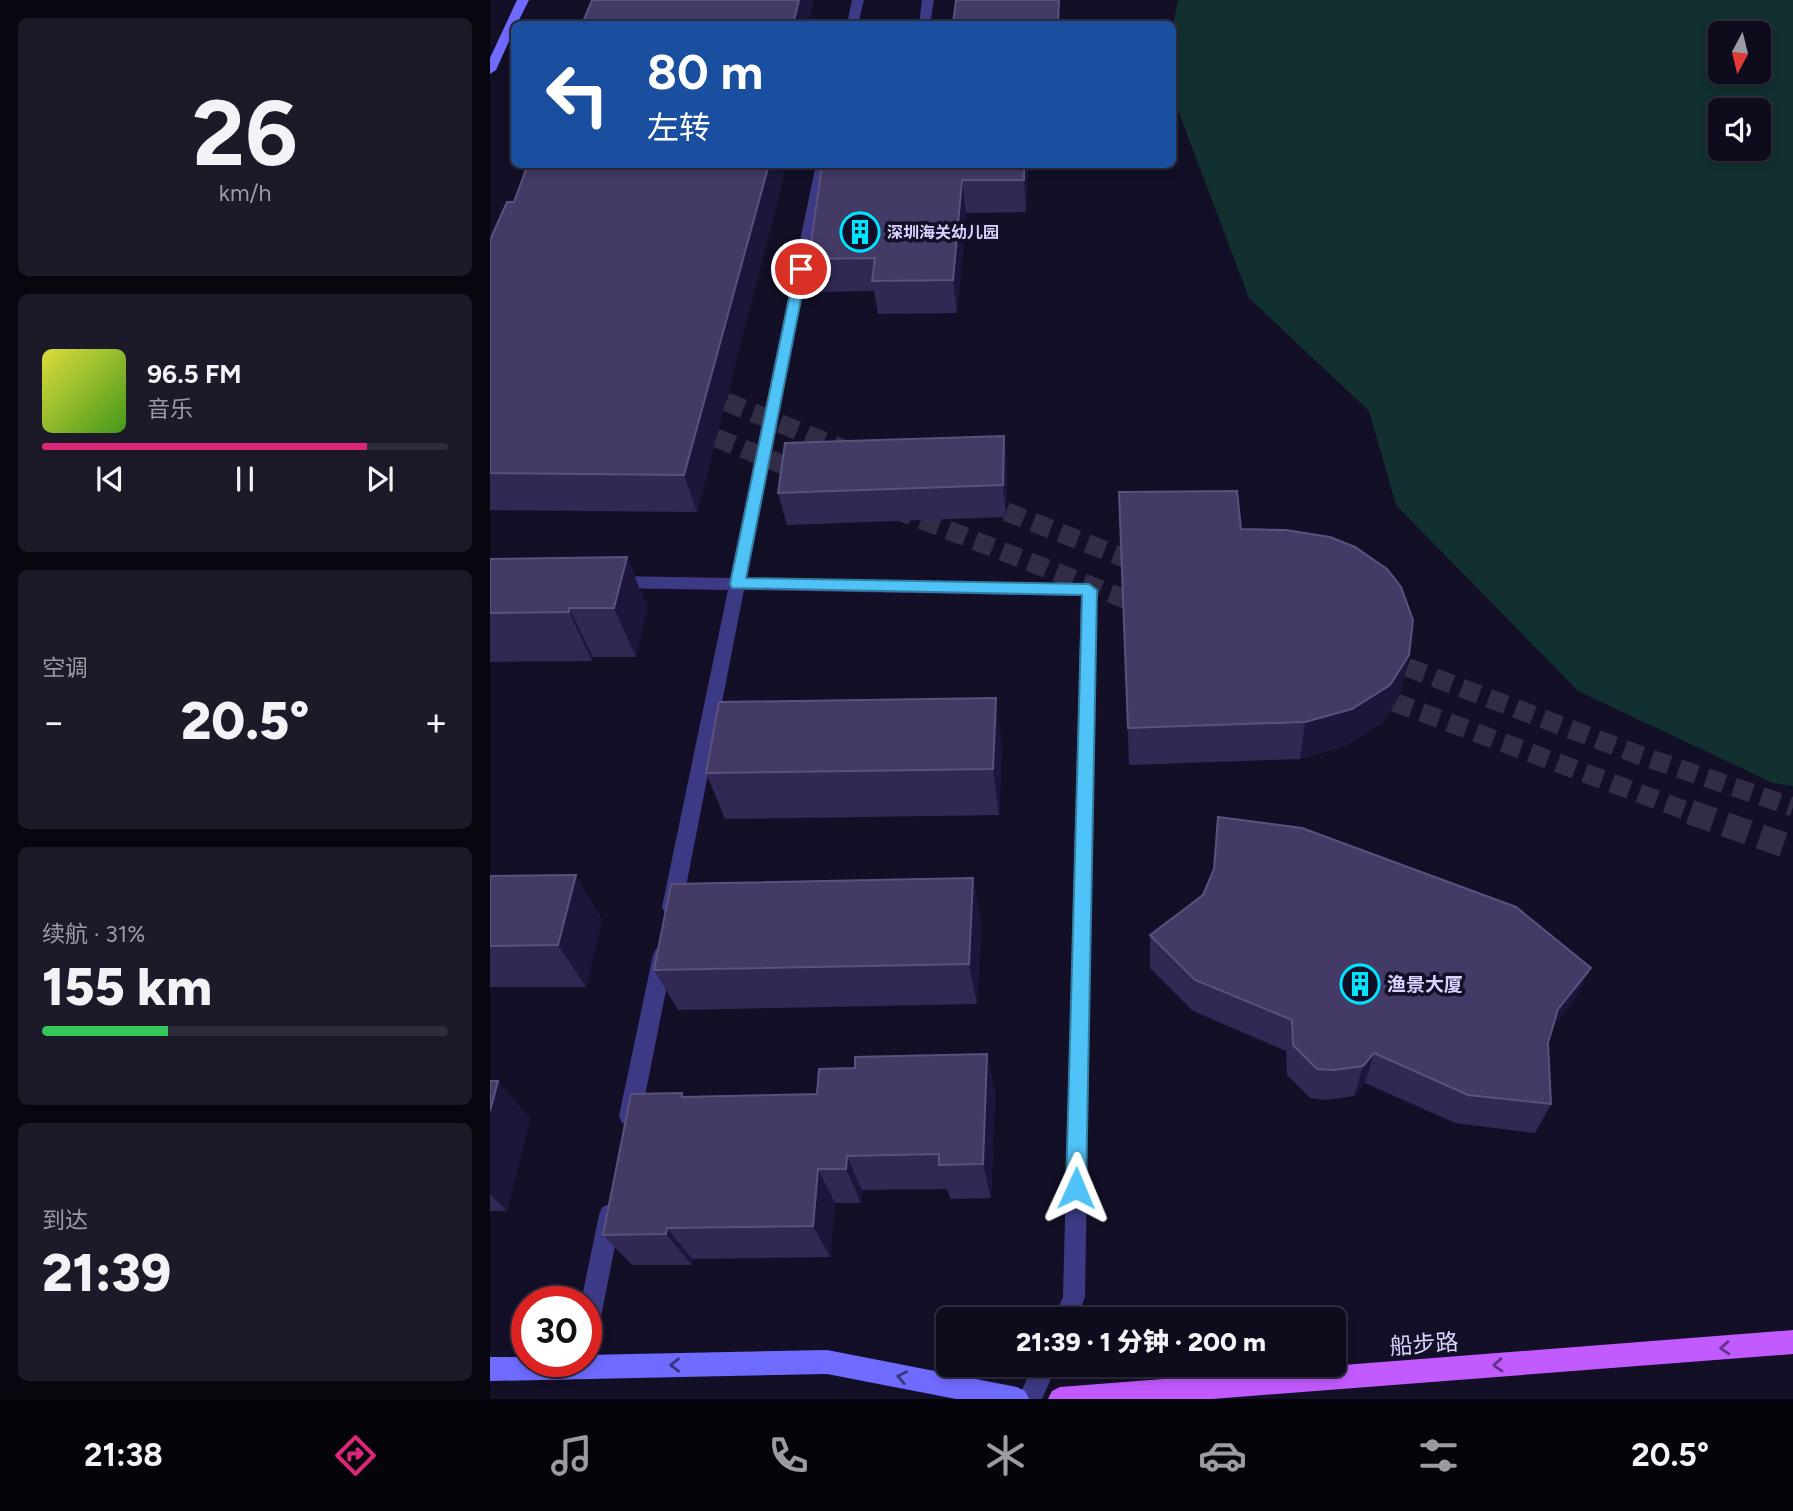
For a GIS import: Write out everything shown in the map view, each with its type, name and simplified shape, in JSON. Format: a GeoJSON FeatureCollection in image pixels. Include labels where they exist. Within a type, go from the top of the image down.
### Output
{"type":"FeatureCollection","features":[{"type":"Feature","properties":{"kind":"main road"},"geometry":{"type":"LineString","coordinates":[[513,21],[523,0]]}},
{"type":"Feature","properties":{"kind":"main road"},"geometry":{"type":"LineString","coordinates":[[490,70],[511,25]]}},
{"type":"Feature","properties":{"kind":"main road","name":"船步路"},"geometry":{"type":"LineString","coordinates":[[1060,1399],[1793,1342]]}},
{"type":"Feature","properties":{"kind":"main road"},"geometry":{"type":"LineString","coordinates":[[602,1364],[827,1362],[1017,1399]]}},
{"type":"Feature","properties":{"kind":"main road"},"geometry":{"type":"LineString","coordinates":[[490,1369],[511,1368]]}},
{"type":"Feature","properties":{"kind":"street"},"geometry":{"type":"LineString","coordinates":[[854,21],[858,0]]}},
{"type":"Feature","properties":{"kind":"street"},"geometry":{"type":"LineString","coordinates":[[925,21],[928,0]]}},
{"type":"Feature","properties":{"kind":"street"},"geometry":{"type":"LineString","coordinates":[[628,1128],[821,168]]}},
{"type":"Feature","properties":{"kind":"street"},"geometry":{"type":"LineString","coordinates":[[600,582],[1089,590],[1074,1297],[1070,1307]]}},
{"type":"Feature","properties":{"kind":"street"},"geometry":{"type":"LineString","coordinates":[[595,1286],[614,1196]]}},
{"type":"Feature","properties":{"kind":"street"},"geometry":{"type":"LineString","coordinates":[[1030,1399],[1040,1377]]}},
{"type":"Feature","properties":{"kind":"green space"},"geometry":{"type":"Polygon","coordinates":[[[1178,0],[1793,0],[1793,786],[1773,783],[1578,691],[1396,505],[1369,411],[1249,298],[1176,105],[1176,21],[1174,21],[1178,0]]]}},
{"type":"Feature","properties":{"kind":"building"},"geometry":{"type":"Polygon","coordinates":[[[592,0],[799,0],[794,21],[583,21],[592,0]]]}},
{"type":"Feature","properties":{"kind":"building"},"geometry":{"type":"Polygon","coordinates":[[[956,0],[1059,0],[1058,21],[953,21],[956,0]]]}},
{"type":"Feature","properties":{"kind":"building"},"geometry":{"type":"Polygon","coordinates":[[[527,168],[768,168],[684,475],[490,473],[490,240],[507,202],[514,202],[527,168]]]}},
{"type":"Feature","properties":{"kind":"building","name":"深圳海关幼儿园"},"geometry":{"type":"Polygon","coordinates":[[[821,168],[1024,168],[1024,180],[962,180],[953,280],[872,281],[875,258],[809,259],[821,168]]]}},
{"type":"Feature","properties":{"kind":"building"},"geometry":{"type":"Polygon","coordinates":[[[1004,436],[1003,485],[778,493],[785,443],[1004,436]]]}},
{"type":"Feature","properties":{"kind":"building"},"geometry":{"type":"Polygon","coordinates":[[[1237,491],[1241,529],[1286,530],[1330,537],[1355,547],[1387,569],[1401,587],[1413,620],[1409,655],[1390,685],[1352,709],[1305,722],[1128,728],[1119,492],[1237,491]]]}},
{"type":"Feature","properties":{"kind":"building"},"geometry":{"type":"Polygon","coordinates":[[[627,557],[614,608],[569,608],[569,612],[490,613],[490,559],[627,557]]]}},
{"type":"Feature","properties":{"kind":"building"},"geometry":{"type":"Polygon","coordinates":[[[996,698],[993,769],[706,773],[719,702],[996,698]]]}},
{"type":"Feature","properties":{"kind":"building","name":"渔景大厦"},"geometry":{"type":"Polygon","coordinates":[[[1218,817],[1302,828],[1516,907],[1591,968],[1558,1009],[1548,1043],[1551,1104],[1468,1095],[1374,1053],[1363,1066],[1334,1070],[1317,1069],[1293,1045],[1292,1020],[1195,980],[1150,935],[1203,895],[1214,869],[1218,817]]]}},
{"type":"Feature","properties":{"kind":"building"},"geometry":{"type":"Polygon","coordinates":[[[576,875],[558,945],[490,946],[490,876],[576,875]]]}},
{"type":"Feature","properties":{"kind":"building"},"geometry":{"type":"Polygon","coordinates":[[[973,878],[969,964],[654,970],[671,884],[973,878]]]}},
{"type":"Feature","properties":{"kind":"building"},"geometry":{"type":"Polygon","coordinates":[[[987,1054],[983,1164],[939,1165],[939,1154],[847,1156],[846,1169],[818,1169],[813,1226],[667,1228],[666,1234],[603,1235],[631,1094],[682,1093],[682,1097],[817,1094],[819,1069],[855,1068],[855,1057],[987,1054]]]}},
{"type":"Feature","properties":{"kind":"building"},"geometry":{"type":"Polygon","coordinates":[[[490,1081],[498,1081],[490,1111],[490,1081]]]}},
{"type":"Feature","properties":{"kind":"tunnel"},"geometry":{"type":"LineString","coordinates":[[699,391],[851,452]]}},
{"type":"Feature","properties":{"kind":"tunnel"},"geometry":{"type":"LineString","coordinates":[[689,427],[809,475]]}},
{"type":"Feature","properties":{"kind":"tunnel"},"geometry":{"type":"LineString","coordinates":[[979,501],[1145,566]]}},
{"type":"Feature","properties":{"kind":"tunnel"},"geometry":{"type":"LineString","coordinates":[[894,509],[1148,608]]}},
{"type":"Feature","properties":{"kind":"tunnel"},"geometry":{"type":"LineString","coordinates":[[1380,657],[1639,755],[1793,807]]}},
{"type":"Feature","properties":{"kind":"tunnel"},"geometry":{"type":"LineString","coordinates":[[1367,692],[1695,814]]}},
{"type":"Feature","properties":{"kind":"tunnel"},"geometry":{"type":"LineString","coordinates":[[1690,812],[1793,848]]}},
{"type":"Feature","properties":{"kind":"place","name":"深圳海关幼儿园"},"geometry":{"type":"Point","coordinates":[860,232]}},
{"type":"Feature","properties":{"kind":"place","name":"渔景大厦"},"geometry":{"type":"Point","coordinates":[1360,984]}},
{"type":"Feature","properties":{"kind":"route"},"geometry":{"type":"LineString","coordinates":[[801,269],[738,584],[1089,590],[1076,1188]]}}]}
